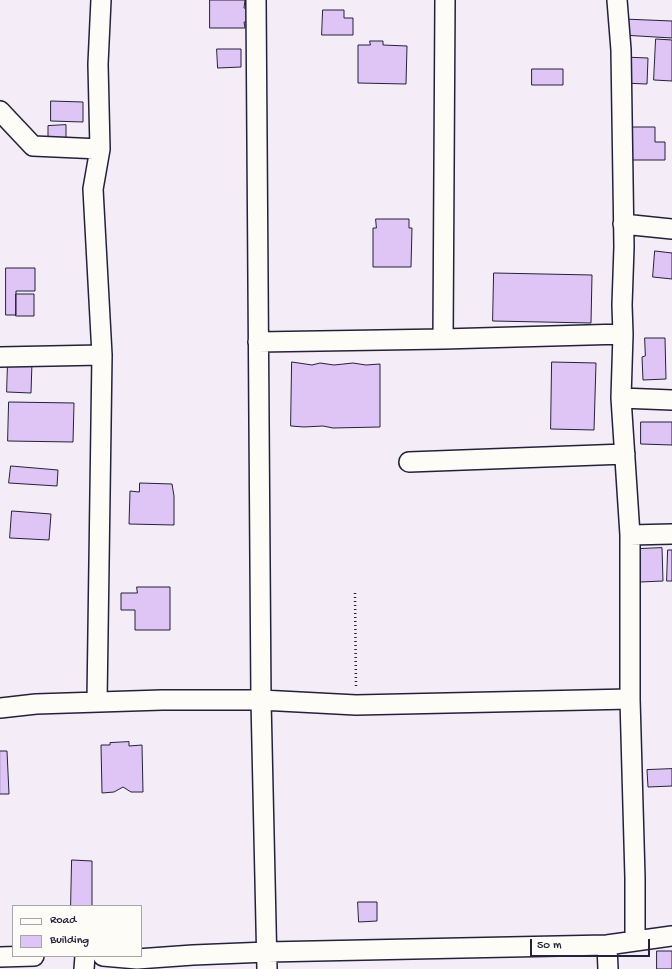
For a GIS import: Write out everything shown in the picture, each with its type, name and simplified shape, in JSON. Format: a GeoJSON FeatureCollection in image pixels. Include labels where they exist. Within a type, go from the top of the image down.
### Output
{"type":"FeatureCollection","features":[{"type":"Feature","properties":{"kind":"street"},"geometry":{"type":"LineString","coordinates":[[97,701],[102,355],[93,189],[100,149],[98,64],[101,0]]}},
{"type":"Feature","properties":{"kind":"street"},"geometry":{"type":"LineString","coordinates":[[256,0],[260,700],[262,829],[267,961]]}},
{"type":"Feature","properties":{"kind":"street"},"geometry":{"type":"LineString","coordinates":[[443,340],[445,0]]}},
{"type":"Feature","properties":{"kind":"street"},"geometry":{"type":"LineString","coordinates":[[617,0],[621,50],[623,224],[623,334],[621,398],[630,535],[630,699],[635,878],[635,941]]}},
{"type":"Feature","properties":{"kind":"street"},"geometry":{"type":"LineString","coordinates":[[0,111],[33,146],[100,149]]}},
{"type":"Feature","properties":{"kind":"street"},"geometry":{"type":"LineString","coordinates":[[623,224],[672,229]]}},
{"type":"Feature","properties":{"kind":"street"},"geometry":{"type":"LineString","coordinates":[[258,342],[443,340],[623,334]]}},
{"type":"Feature","properties":{"kind":"street"},"geometry":{"type":"LineString","coordinates":[[0,357],[102,355]]}},
{"type":"Feature","properties":{"kind":"street"},"geometry":{"type":"LineString","coordinates":[[621,398],[672,400]]}},
{"type":"Feature","properties":{"kind":"street"},"geometry":{"type":"LineString","coordinates":[[409,462],[625,454]]}},
{"type":"Feature","properties":{"kind":"street"},"geometry":{"type":"LineString","coordinates":[[630,535],[672,534]]}},
{"type":"Feature","properties":{"kind":"street"},"geometry":{"type":"LineString","coordinates":[[0,708],[36,704],[97,701],[260,700],[356,705],[630,699]]}},
{"type":"Feature","properties":{"kind":"street"},"geometry":{"type":"LineString","coordinates":[[114,957],[137,959],[193,954],[267,961],[607,945],[672,936]]}},
{"type":"Feature","properties":{"kind":"street"},"geometry":{"type":"LineString","coordinates":[[607,945],[608,969]]}},
{"type":"Feature","properties":{"kind":"street"},"geometry":{"type":"LineString","coordinates":[[0,957],[12,957]]}},
{"type":"Feature","properties":{"kind":"street"},"geometry":{"type":"LineString","coordinates":[[84,969],[85,957]]}},
{"type":"Feature","properties":{"kind":"path"},"geometry":{"type":"LineString","coordinates":[[355,593],[356,705]]}},
{"type":"Feature","properties":{"kind":"building"},"geometry":{"type":"Polygon","coordinates":[[[210,0],[245,0],[244,8],[250,9],[250,22],[244,22],[245,28],[210,28],[210,0]]]}},
{"type":"Feature","properties":{"kind":"building"},"geometry":{"type":"Polygon","coordinates":[[[323,10],[344,10],[344,18],[353,18],[353,35],[322,35],[323,10]]]}},
{"type":"Feature","properties":{"kind":"building"},"geometry":{"type":"Polygon","coordinates":[[[623,19],[672,21],[672,38],[622,35],[623,19]]]}},
{"type":"Feature","properties":{"kind":"building"},"geometry":{"type":"Polygon","coordinates":[[[656,39],[672,40],[672,81],[654,80],[656,39]]]}},
{"type":"Feature","properties":{"kind":"building"},"geometry":{"type":"Polygon","coordinates":[[[370,41],[383,41],[383,45],[407,46],[406,84],[358,83],[358,45],[370,45],[370,41]]]}},
{"type":"Feature","properties":{"kind":"building"},"geometry":{"type":"Polygon","coordinates":[[[217,49],[241,49],[241,67],[218,68],[217,49]]]}},
{"type":"Feature","properties":{"kind":"building"},"geometry":{"type":"Polygon","coordinates":[[[623,57],[648,58],[647,84],[622,83],[623,57]]]}},
{"type":"Feature","properties":{"kind":"building"},"geometry":{"type":"Polygon","coordinates":[[[532,69],[563,69],[563,85],[532,85],[532,69]]]}},
{"type":"Feature","properties":{"kind":"building"},"geometry":{"type":"Polygon","coordinates":[[[51,101],[83,102],[83,122],[51,121],[51,101]]]}},
{"type":"Feature","properties":{"kind":"building"},"geometry":{"type":"Polygon","coordinates":[[[66,125],[66,139],[48,139],[48,126],[66,125]]]}},
{"type":"Feature","properties":{"kind":"building"},"geometry":{"type":"Polygon","coordinates":[[[630,127],[655,127],[655,142],[665,142],[665,160],[630,160],[630,127]]]}},
{"type":"Feature","properties":{"kind":"building"},"geometry":{"type":"Polygon","coordinates":[[[376,219],[409,219],[409,228],[412,228],[411,267],[373,267],[373,228],[376,228],[376,219]]]}},
{"type":"Feature","properties":{"kind":"building"},"geometry":{"type":"Polygon","coordinates":[[[655,251],[672,253],[672,279],[653,277],[655,251]]]}},
{"type":"Feature","properties":{"kind":"building"},"geometry":{"type":"Polygon","coordinates":[[[6,268],[35,268],[35,291],[16,291],[16,315],[6,315],[6,268]]]}},
{"type":"Feature","properties":{"kind":"building"},"geometry":{"type":"Polygon","coordinates":[[[494,273],[592,275],[591,323],[493,321],[494,273]]]}},
{"type":"Feature","properties":{"kind":"building"},"geometry":{"type":"Polygon","coordinates":[[[16,294],[34,294],[34,316],[16,316],[16,294]]]}},
{"type":"Feature","properties":{"kind":"building"},"geometry":{"type":"Polygon","coordinates":[[[645,338],[665,338],[666,379],[643,380],[642,357],[645,356],[645,338]]]}},
{"type":"Feature","properties":{"kind":"building"},"geometry":{"type":"Polygon","coordinates":[[[8,361],[32,362],[31,393],[7,392],[8,361]]]}},
{"type":"Feature","properties":{"kind":"building"},"geometry":{"type":"Polygon","coordinates":[[[292,362],[312,365],[320,363],[334,365],[353,363],[366,365],[380,364],[380,427],[333,428],[323,426],[291,426],[292,362]]]}},
{"type":"Feature","properties":{"kind":"building"},"geometry":{"type":"Polygon","coordinates":[[[552,362],[596,363],[594,430],[551,429],[552,362]]]}},
{"type":"Feature","properties":{"kind":"building"},"geometry":{"type":"Polygon","coordinates":[[[9,402],[74,403],[73,442],[8,441],[9,402]]]}},
{"type":"Feature","properties":{"kind":"building"},"geometry":{"type":"Polygon","coordinates":[[[641,422],[672,422],[672,445],[641,444],[641,422]]]}},
{"type":"Feature","properties":{"kind":"building"},"geometry":{"type":"Polygon","coordinates":[[[11,466],[58,470],[57,486],[9,483],[11,466]]]}},
{"type":"Feature","properties":{"kind":"building"},"geometry":{"type":"Polygon","coordinates":[[[140,483],[172,484],[174,496],[174,525],[129,524],[130,491],[139,492],[140,483]]]}},
{"type":"Feature","properties":{"kind":"building"},"geometry":{"type":"Polygon","coordinates":[[[12,511],[51,514],[49,540],[10,538],[12,511]]]}},
{"type":"Feature","properties":{"kind":"building"},"geometry":{"type":"Polygon","coordinates":[[[662,548],[663,581],[640,582],[639,549],[662,548]]]}},
{"type":"Feature","properties":{"kind":"building"},"geometry":{"type":"Polygon","coordinates":[[[668,550],[672,550],[672,581],[667,581],[668,550]]]}},
{"type":"Feature","properties":{"kind":"building"},"geometry":{"type":"Polygon","coordinates":[[[137,587],[170,587],[170,630],[135,630],[135,610],[121,610],[121,593],[137,593],[137,587]]]}},
{"type":"Feature","properties":{"kind":"building"},"geometry":{"type":"Polygon","coordinates":[[[129,742],[129,746],[142,745],[143,792],[131,792],[123,787],[114,792],[102,793],[101,745],[129,742]]]}},
{"type":"Feature","properties":{"kind":"building"},"geometry":{"type":"Polygon","coordinates":[[[0,751],[7,751],[9,794],[0,794],[0,751]]]}},
{"type":"Feature","properties":{"kind":"building"},"geometry":{"type":"Polygon","coordinates":[[[672,769],[672,786],[648,787],[647,770],[672,769]]]}},
{"type":"Feature","properties":{"kind":"building"},"geometry":{"type":"Polygon","coordinates":[[[72,860],[92,861],[92,905],[71,905],[72,860]]]}},
{"type":"Feature","properties":{"kind":"building"},"geometry":{"type":"Polygon","coordinates":[[[358,902],[377,902],[377,921],[359,922],[358,902]]]}},
{"type":"Feature","properties":{"kind":"building"},"geometry":{"type":"Polygon","coordinates":[[[657,951],[672,951],[672,969],[657,969],[657,951]]]}}]}
